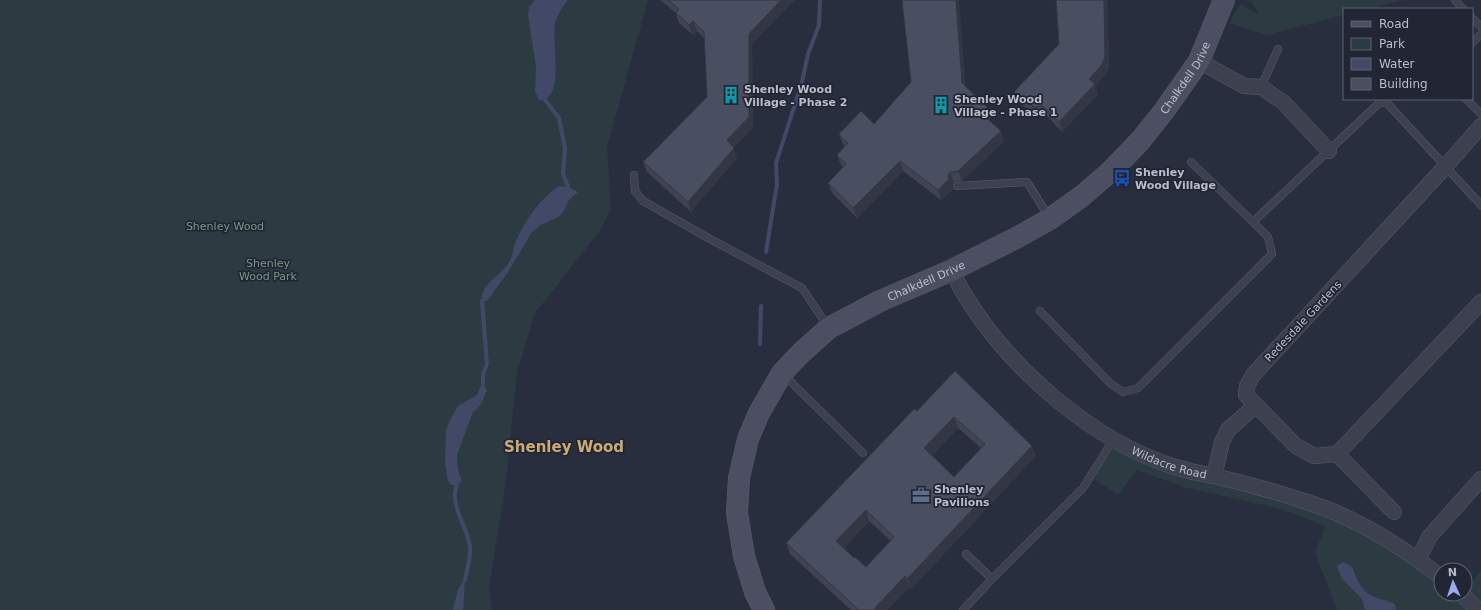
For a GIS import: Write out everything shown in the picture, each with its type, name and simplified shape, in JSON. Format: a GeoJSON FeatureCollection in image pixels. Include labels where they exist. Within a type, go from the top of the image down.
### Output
{"type":"FeatureCollection","features":[{"type":"Feature","properties":{"kind":"street","name":"Chalkdell Drive"},"geometry":{"type":"LineString","coordinates":[[764,610],[754,592],[744,556],[737,513],[739,478],[748,439],[759,413],[782,373],[801,353],[829,328],[880,301],[952,270],[1016,238],[1050,219],[1082,196],[1111,171],[1140,141],[1164,111],[1199,61],[1224,0]]}},
{"type":"Feature","properties":{"kind":"street"},"geometry":{"type":"LineString","coordinates":[[1199,61],[1244,86],[1261,87],[1283,102],[1329,151]]}},
{"type":"Feature","properties":{"kind":"street"},"geometry":{"type":"LineString","coordinates":[[1445,167],[1481,126]]}},
{"type":"Feature","properties":{"kind":"street","name":"Redesdale Gardens"},"geometry":{"type":"LineString","coordinates":[[1337,454],[1314,456],[1296,446],[1246,395],[1246,386],[1252,375],[1445,167]]}},
{"type":"Feature","properties":{"kind":"street","name":"Wildacre Road"},"geometry":{"type":"LineString","coordinates":[[952,270],[965,296],[984,323],[1023,369],[1053,397],[1113,440],[1143,455],[1175,467],[1309,502],[1337,513],[1374,531],[1418,559],[1433,571]]}},
{"type":"Feature","properties":{"kind":"street"},"geometry":{"type":"LineString","coordinates":[[1394,512],[1337,454],[1481,302]]}},
{"type":"Feature","properties":{"kind":"street"},"geometry":{"type":"LineString","coordinates":[[1214,476],[1222,442],[1228,430],[1256,405]]}},
{"type":"Feature","properties":{"kind":"street"},"geometry":{"type":"LineString","coordinates":[[1418,559],[1430,536],[1481,479]]}},
{"type":"Feature","properties":{"kind":"street"},"geometry":{"type":"LineString","coordinates":[[1470,602],[1477,610]]}},
{"type":"Feature","properties":{"kind":"lane"},"geometry":{"type":"LineString","coordinates":[[1455,0],[1462,8]]}},
{"type":"Feature","properties":{"kind":"lane"},"geometry":{"type":"LineString","coordinates":[[1473,19],[1481,27]]}},
{"type":"Feature","properties":{"kind":"lane"},"geometry":{"type":"LineString","coordinates":[[1473,42],[1481,34]]}},
{"type":"Feature","properties":{"kind":"lane"},"geometry":{"type":"LineString","coordinates":[[1261,87],[1278,49]]}},
{"type":"Feature","properties":{"kind":"lane"},"geometry":{"type":"LineString","coordinates":[[1467,100],[1481,114]]}},
{"type":"Feature","properties":{"kind":"lane"},"geometry":{"type":"LineString","coordinates":[[1252,222],[1378,104],[1383,102],[1387,104],[1481,205]]}},
{"type":"Feature","properties":{"kind":"lane"},"geometry":{"type":"LineString","coordinates":[[1040,311],[1111,384],[1123,392],[1138,388],[1272,254],[1268,236],[1191,162]]}},
{"type":"Feature","properties":{"kind":"lane"},"geometry":{"type":"LineString","coordinates":[[634,175],[634,191],[643,201],[802,288],[829,328]]}},
{"type":"Feature","properties":{"kind":"lane"},"geometry":{"type":"LineString","coordinates":[[957,186],[1026,182],[1050,219]]}},
{"type":"Feature","properties":{"kind":"lane"},"geometry":{"type":"LineString","coordinates":[[782,373],[862,453]]}},
{"type":"Feature","properties":{"kind":"lane"},"geometry":{"type":"LineString","coordinates":[[963,610],[1083,488],[1113,440]]}},
{"type":"Feature","properties":{"kind":"lane"},"geometry":{"type":"LineString","coordinates":[[966,554],[992,579]]}},
{"type":"Feature","properties":{"kind":"green space","name":"Shenley Wood"},"geometry":{"type":"Polygon","coordinates":[[[0,0],[648,0],[607,147],[611,209],[599,232],[535,313],[517,372],[506,481],[489,587],[492,610],[0,610],[0,0]]]}},
{"type":"Feature","properties":{"kind":"green space"},"geometry":{"type":"Polygon","coordinates":[[[1245,0],[1403,0],[1372,8],[1343,8],[1343,15],[1266,35],[1229,23],[1240,4],[1260,15],[1251,2],[1245,0]]]}},
{"type":"Feature","properties":{"kind":"green space"},"geometry":{"type":"Polygon","coordinates":[[[1117,442],[1309,502],[1433,572],[1433,602],[1473,602],[1473,580],[1481,571],[1481,610],[1396,610],[1394,604],[1369,595],[1358,582],[1353,569],[1342,579],[1362,599],[1365,610],[1337,610],[1315,552],[1326,526],[1281,509],[1184,487],[1137,470],[1118,495],[1094,479],[1117,442]]]}},
{"type":"Feature","properties":{"kind":"water"},"geometry":{"type":"Polygon","coordinates":[[[535,0],[568,0],[560,11],[555,24],[556,71],[553,88],[548,97],[541,100],[539,100],[535,91],[536,67],[528,15],[529,7],[535,0]]]}},
{"type":"Feature","properties":{"kind":"water"},"geometry":{"type":"Polygon","coordinates":[[[559,186],[568,187],[578,192],[569,200],[564,211],[558,217],[541,225],[532,232],[508,272],[487,301],[482,301],[484,289],[506,267],[510,260],[516,241],[534,210],[552,191],[559,186]]]}},
{"type":"Feature","properties":{"kind":"water"},"geometry":{"type":"Polygon","coordinates":[[[483,384],[487,390],[480,405],[473,412],[457,455],[458,470],[462,481],[457,485],[452,485],[448,481],[445,463],[446,430],[458,406],[477,395],[481,385],[483,384]]]}},
{"type":"Feature","properties":{"kind":"water"},"geometry":{"type":"Polygon","coordinates":[[[1343,562],[1351,566],[1358,581],[1365,591],[1374,597],[1395,604],[1396,610],[1365,610],[1362,599],[1342,579],[1337,566],[1343,562]]]}},
{"type":"Feature","properties":{"kind":"water"},"geometry":{"type":"Polygon","coordinates":[[[465,580],[463,610],[453,610],[458,589],[465,580]]]}},
{"type":"Feature","properties":{"kind":"building","name":"Shenley Wood Village - Phase 2"},"geometry":{"type":"Polygon","coordinates":[[[668,0],[781,0],[749,34],[749,117],[727,140],[734,148],[688,202],[643,162],[707,97],[704,32],[693,21],[689,25],[676,13],[679,9],[668,0]]]}},
{"type":"Feature","properties":{"kind":"building","name":"Shenley Wood Village - Phase 1"},"geometry":{"type":"Polygon","coordinates":[[[902,0],[956,0],[962,83],[987,107],[982,114],[1001,131],[958,171],[950,172],[948,176],[949,179],[938,190],[900,161],[853,208],[828,183],[846,164],[837,155],[848,143],[839,134],[861,111],[874,124],[911,82],[902,0]]]}},
{"type":"Feature","properties":{"kind":"building","name":"Shenley Wood Village - Phase 1"},"geometry":{"type":"Polygon","coordinates":[[[1056,0],[1104,0],[1105,57],[1101,66],[1089,79],[1095,84],[1059,122],[1043,106],[1034,107],[1014,92],[1059,44],[1056,0]]]}},
{"type":"Feature","properties":{"kind":"building","name":"Shenley Pavilions"},"geometry":{"type":"Polygon","coordinates":[[[955,371],[1032,446],[907,579],[905,576],[873,610],[859,610],[786,543],[914,409],[917,411],[955,371]],[[954,417],[924,448],[954,477],[985,444],[954,417]],[[866,510],[836,541],[866,567],[894,537],[866,510]]]}},
{"type":"Feature","properties":{"kind":"waterway"},"geometry":{"type":"LineString","coordinates":[[801,87],[808,54],[819,25],[820,0]]}},
{"type":"Feature","properties":{"kind":"waterway"},"geometry":{"type":"LineString","coordinates":[[766,252],[777,184],[776,163],[800,89]]}},
{"type":"Feature","properties":{"kind":"waterway"},"geometry":{"type":"LineString","coordinates":[[545,100],[559,118],[565,148],[563,174],[568,187]]}},
{"type":"Feature","properties":{"kind":"waterway"},"geometry":{"type":"LineString","coordinates":[[482,301],[487,364],[483,374],[483,384]]}},
{"type":"Feature","properties":{"kind":"waterway"},"geometry":{"type":"LineString","coordinates":[[760,344],[761,306]]}},
{"type":"Feature","properties":{"kind":"waterway"},"geometry":{"type":"LineString","coordinates":[[457,485],[455,491],[457,509],[467,534],[470,547],[465,580]]}},
{"type":"Feature","properties":{"kind":"place","name":"Shenley Wood Village - Phase 2"},"geometry":{"type":"Point","coordinates":[731,95]}},
{"type":"Feature","properties":{"kind":"place","name":"Shenley Wood Village - Phase 1"},"geometry":{"type":"Point","coordinates":[941,105]}},
{"type":"Feature","properties":{"kind":"place","name":"Shenley Wood Village"},"geometry":{"type":"Point","coordinates":[1122,178]}},
{"type":"Feature","properties":{"kind":"place","name":"Shenley Pavilions"},"geometry":{"type":"Point","coordinates":[921,495]}},
{"type":"Feature","properties":{"kind":"district","name":"Shenley Wood"},"geometry":{"type":"Point","coordinates":[564,447]}},
{"type":"Feature","properties":{"kind":"park label","name":"Shenley Wood Park"},"geometry":{"type":"Point","coordinates":[268,269]}}]}
